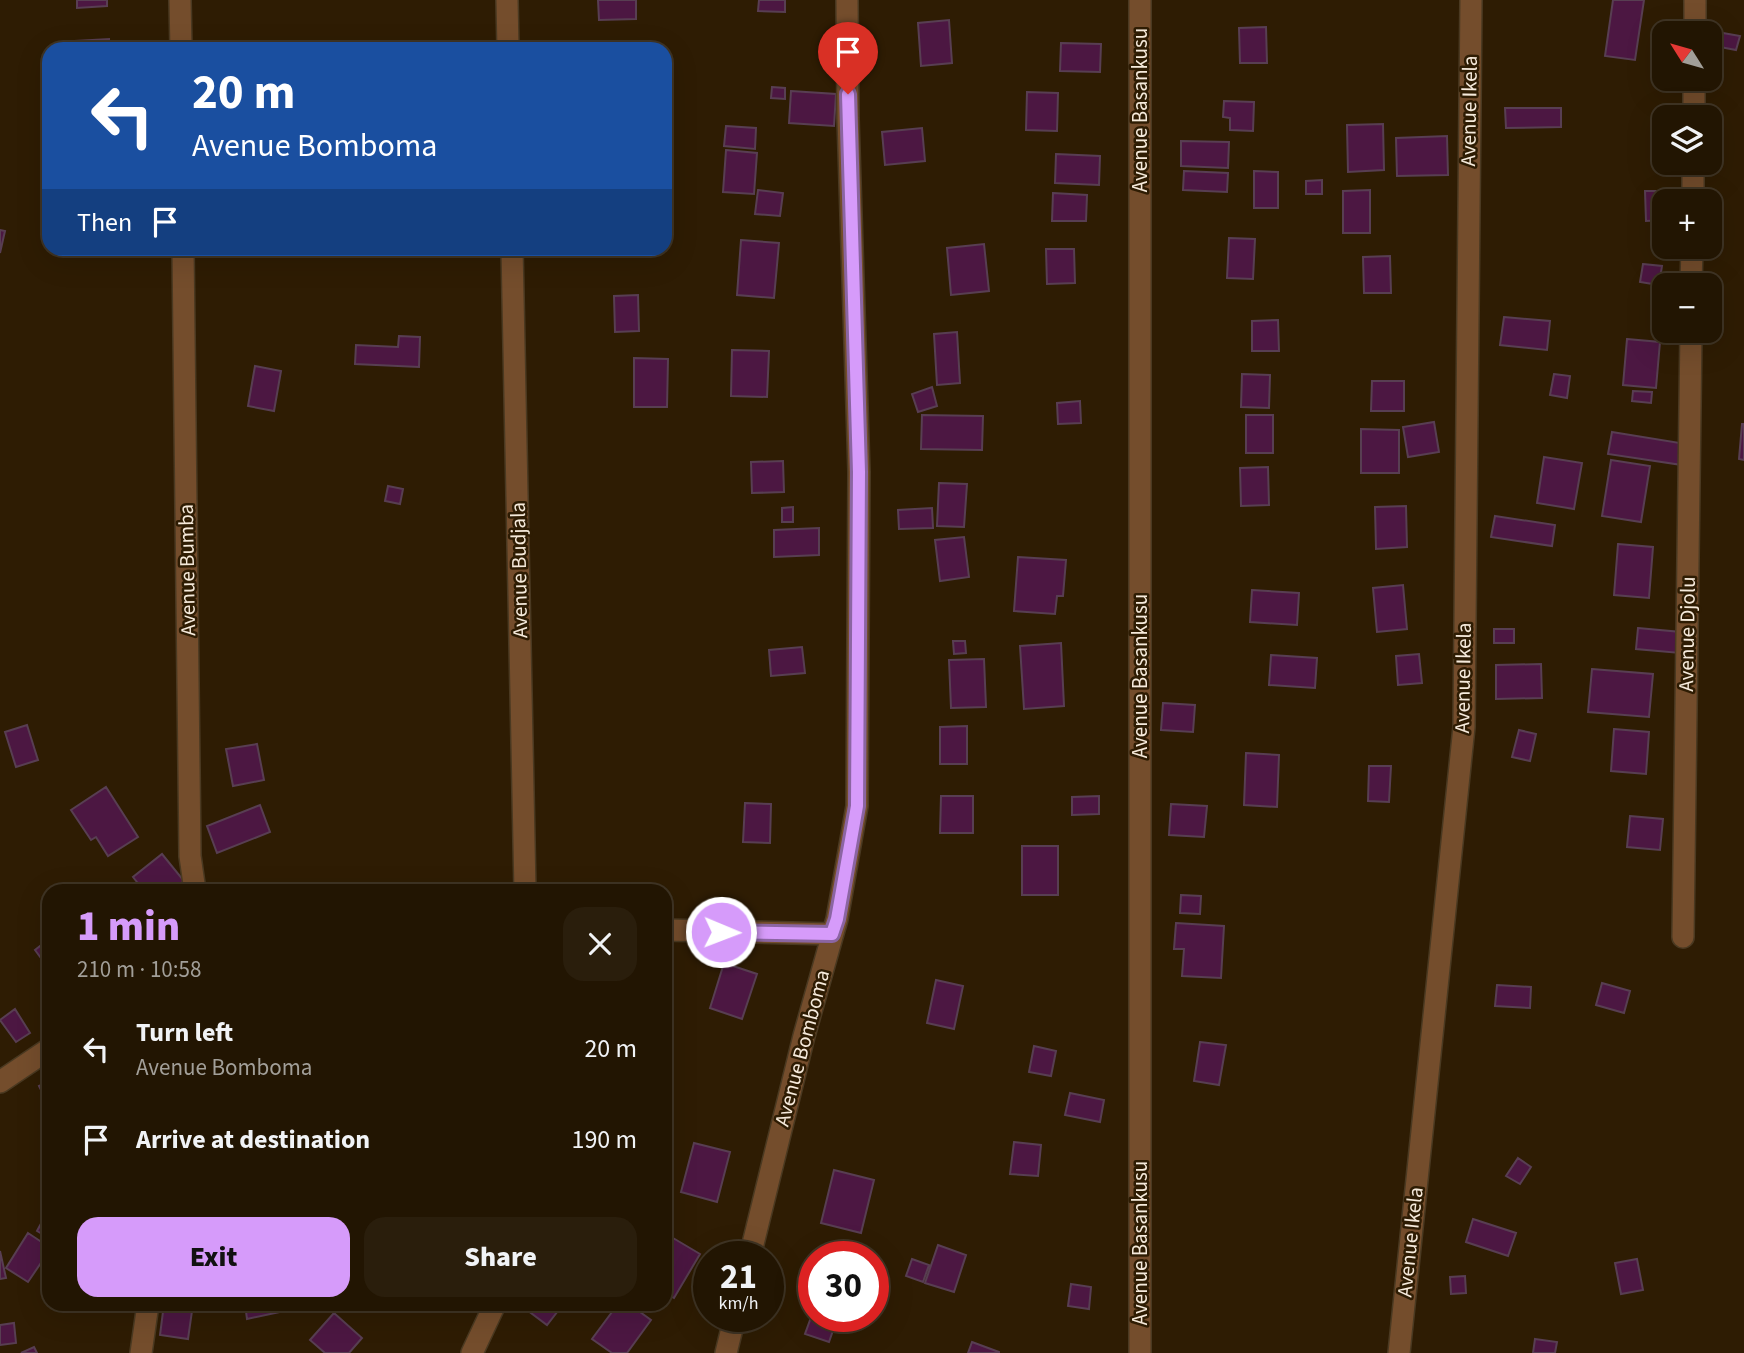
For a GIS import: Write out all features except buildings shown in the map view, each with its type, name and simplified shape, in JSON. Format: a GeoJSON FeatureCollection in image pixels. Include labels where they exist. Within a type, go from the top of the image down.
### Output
{"type":"FeatureCollection","features":[{"type":"Feature","properties":{"kind":"street"},"geometry":{"type":"LineString","coordinates":[[180,0],[181,42]]}},
{"type":"Feature","properties":{"kind":"street"},"geometry":{"type":"LineString","coordinates":[[507,0],[508,42]]}},
{"type":"Feature","properties":{"kind":"street","name":"Avenue Bomboma"},"geometry":{"type":"LineString","coordinates":[[754,1241],[804,1036],[837,919],[857,806],[859,472],[847,0]]}},
{"type":"Feature","properties":{"kind":"street","name":"Avenue Basankusu"},"geometry":{"type":"LineString","coordinates":[[1140,0],[1140,1353]]}},
{"type":"Feature","properties":{"kind":"street","name":"Avenue Ikela"},"geometry":{"type":"LineString","coordinates":[[1399,1353],[1464,727],[1471,0]]}},
{"type":"Feature","properties":{"kind":"street"},"geometry":{"type":"LineString","coordinates":[[1695,0],[1695,21]]}},
{"type":"Feature","properties":{"kind":"street","name":"Avenue Bumba"},"geometry":{"type":"LineString","coordinates":[[183,256],[190,856],[194,884]]}},
{"type":"Feature","properties":{"kind":"street","name":"Avenue Budjala"},"geometry":{"type":"LineString","coordinates":[[512,256],[525,884]]}},
{"type":"Feature","properties":{"kind":"street","name":"Avenue Djolu"},"geometry":{"type":"LineString","coordinates":[[1683,937],[1691,343]]}},
{"type":"Feature","properties":{"kind":"street"},"geometry":{"type":"LineString","coordinates":[[672,930],[832,934]]}},
{"type":"Feature","properties":{"kind":"street"},"geometry":{"type":"LineString","coordinates":[[0,1082],[42,1054]]}},
{"type":"Feature","properties":{"kind":"street"},"geometry":{"type":"LineString","coordinates":[[141,1353],[147,1311]]}},
{"type":"Feature","properties":{"kind":"street"},"geometry":{"type":"LineString","coordinates":[[472,1353],[492,1311]]}},
{"type":"Feature","properties":{"kind":"street"},"geometry":{"type":"LineString","coordinates":[[726,1353],[731,1332]]}},
{"type":"Feature","properties":{"kind":"route"},"geometry":{"type":"LineString","coordinates":[[721,932],[832,934],[857,806],[859,472],[848,94]]}}]}
